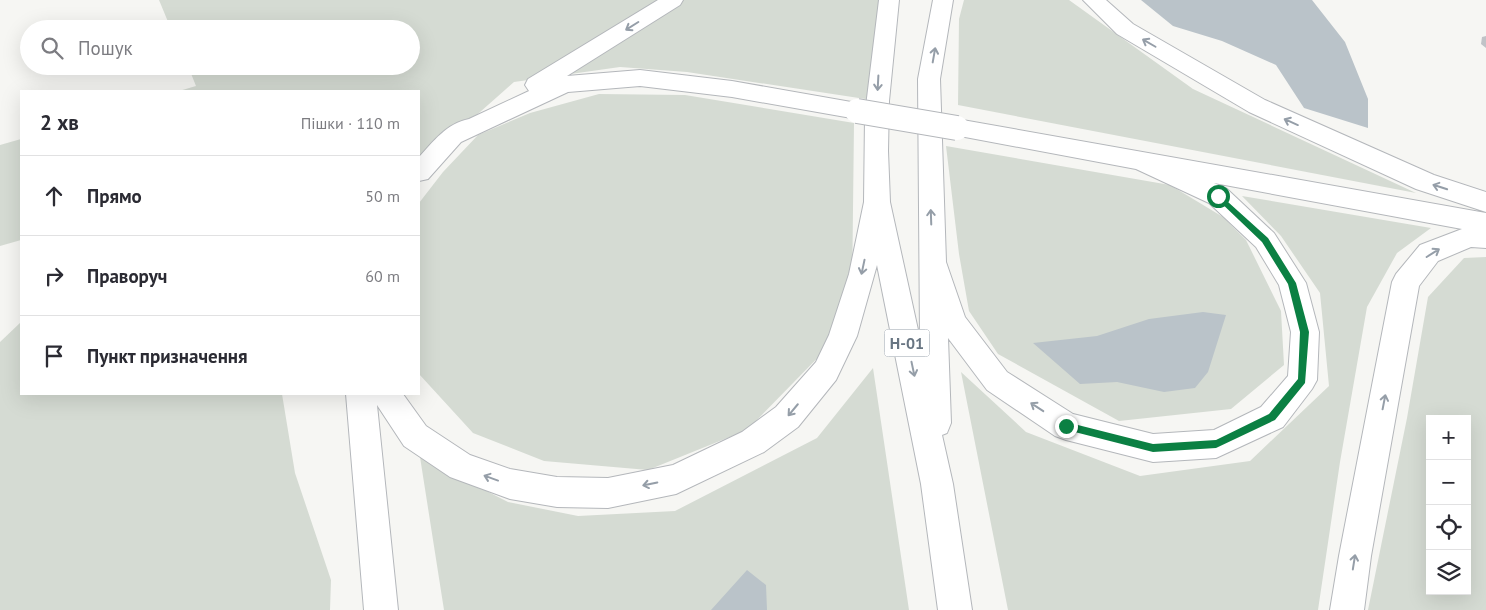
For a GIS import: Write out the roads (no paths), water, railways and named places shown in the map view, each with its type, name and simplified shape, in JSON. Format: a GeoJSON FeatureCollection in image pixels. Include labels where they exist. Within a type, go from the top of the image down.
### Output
{"type":"FeatureCollection","features":[{"type":"Feature","properties":{"kind":"main road"},"geometry":{"type":"LineString","coordinates":[[420,171],[453,136],[673,0]]}},
{"type":"Feature","properties":{"kind":"main road","name":"Н-01"},"geometry":{"type":"LineString","coordinates":[[889,0],[879,66],[874,155],[877,202],[937,484],[954,610]]}},
{"type":"Feature","properties":{"kind":"main road","name":"Н-01"},"geometry":{"type":"LineString","coordinates":[[937,484],[929,79],[943,0]]}},
{"type":"Feature","properties":{"kind":"main road"},"geometry":{"type":"LineString","coordinates":[[1093,0],[1125,29],[1257,106],[1425,182],[1486,202]]}},
{"type":"Feature","properties":{"kind":"main road"},"geometry":{"type":"LineString","coordinates":[[453,136],[564,84],[640,78],[732,89],[1486,223]]}},
{"type":"Feature","properties":{"kind":"main road"},"geometry":{"type":"LineString","coordinates":[[934,265],[953,323],[997,380],[1066,426],[1153,448],[1216,444],[1272,417],[1302,380],[1304,332],[1292,283],[1265,240],[1218,196],[1145,162]]}},
{"type":"Feature","properties":{"kind":"main road"},"geometry":{"type":"LineString","coordinates":[[387,395],[415,436],[462,467],[510,484],[557,492],[608,493],[676,479],[754,442],[787,417],[826,371],[846,327],[862,274],[877,202]]}},
{"type":"Feature","properties":{"kind":"main road"},"geometry":{"type":"LineString","coordinates":[[1347,610],[1355,556],[1406,282],[1429,253],[1468,237],[1486,238]]}},
{"type":"Feature","properties":{"kind":"main road"},"geometry":{"type":"LineString","coordinates":[[361,395],[381,610]]}},
{"type":"Feature","properties":{"kind":"lane"},"geometry":{"type":"LineString","coordinates":[[1486,40],[1484,40],[1486,44]]}}]}
